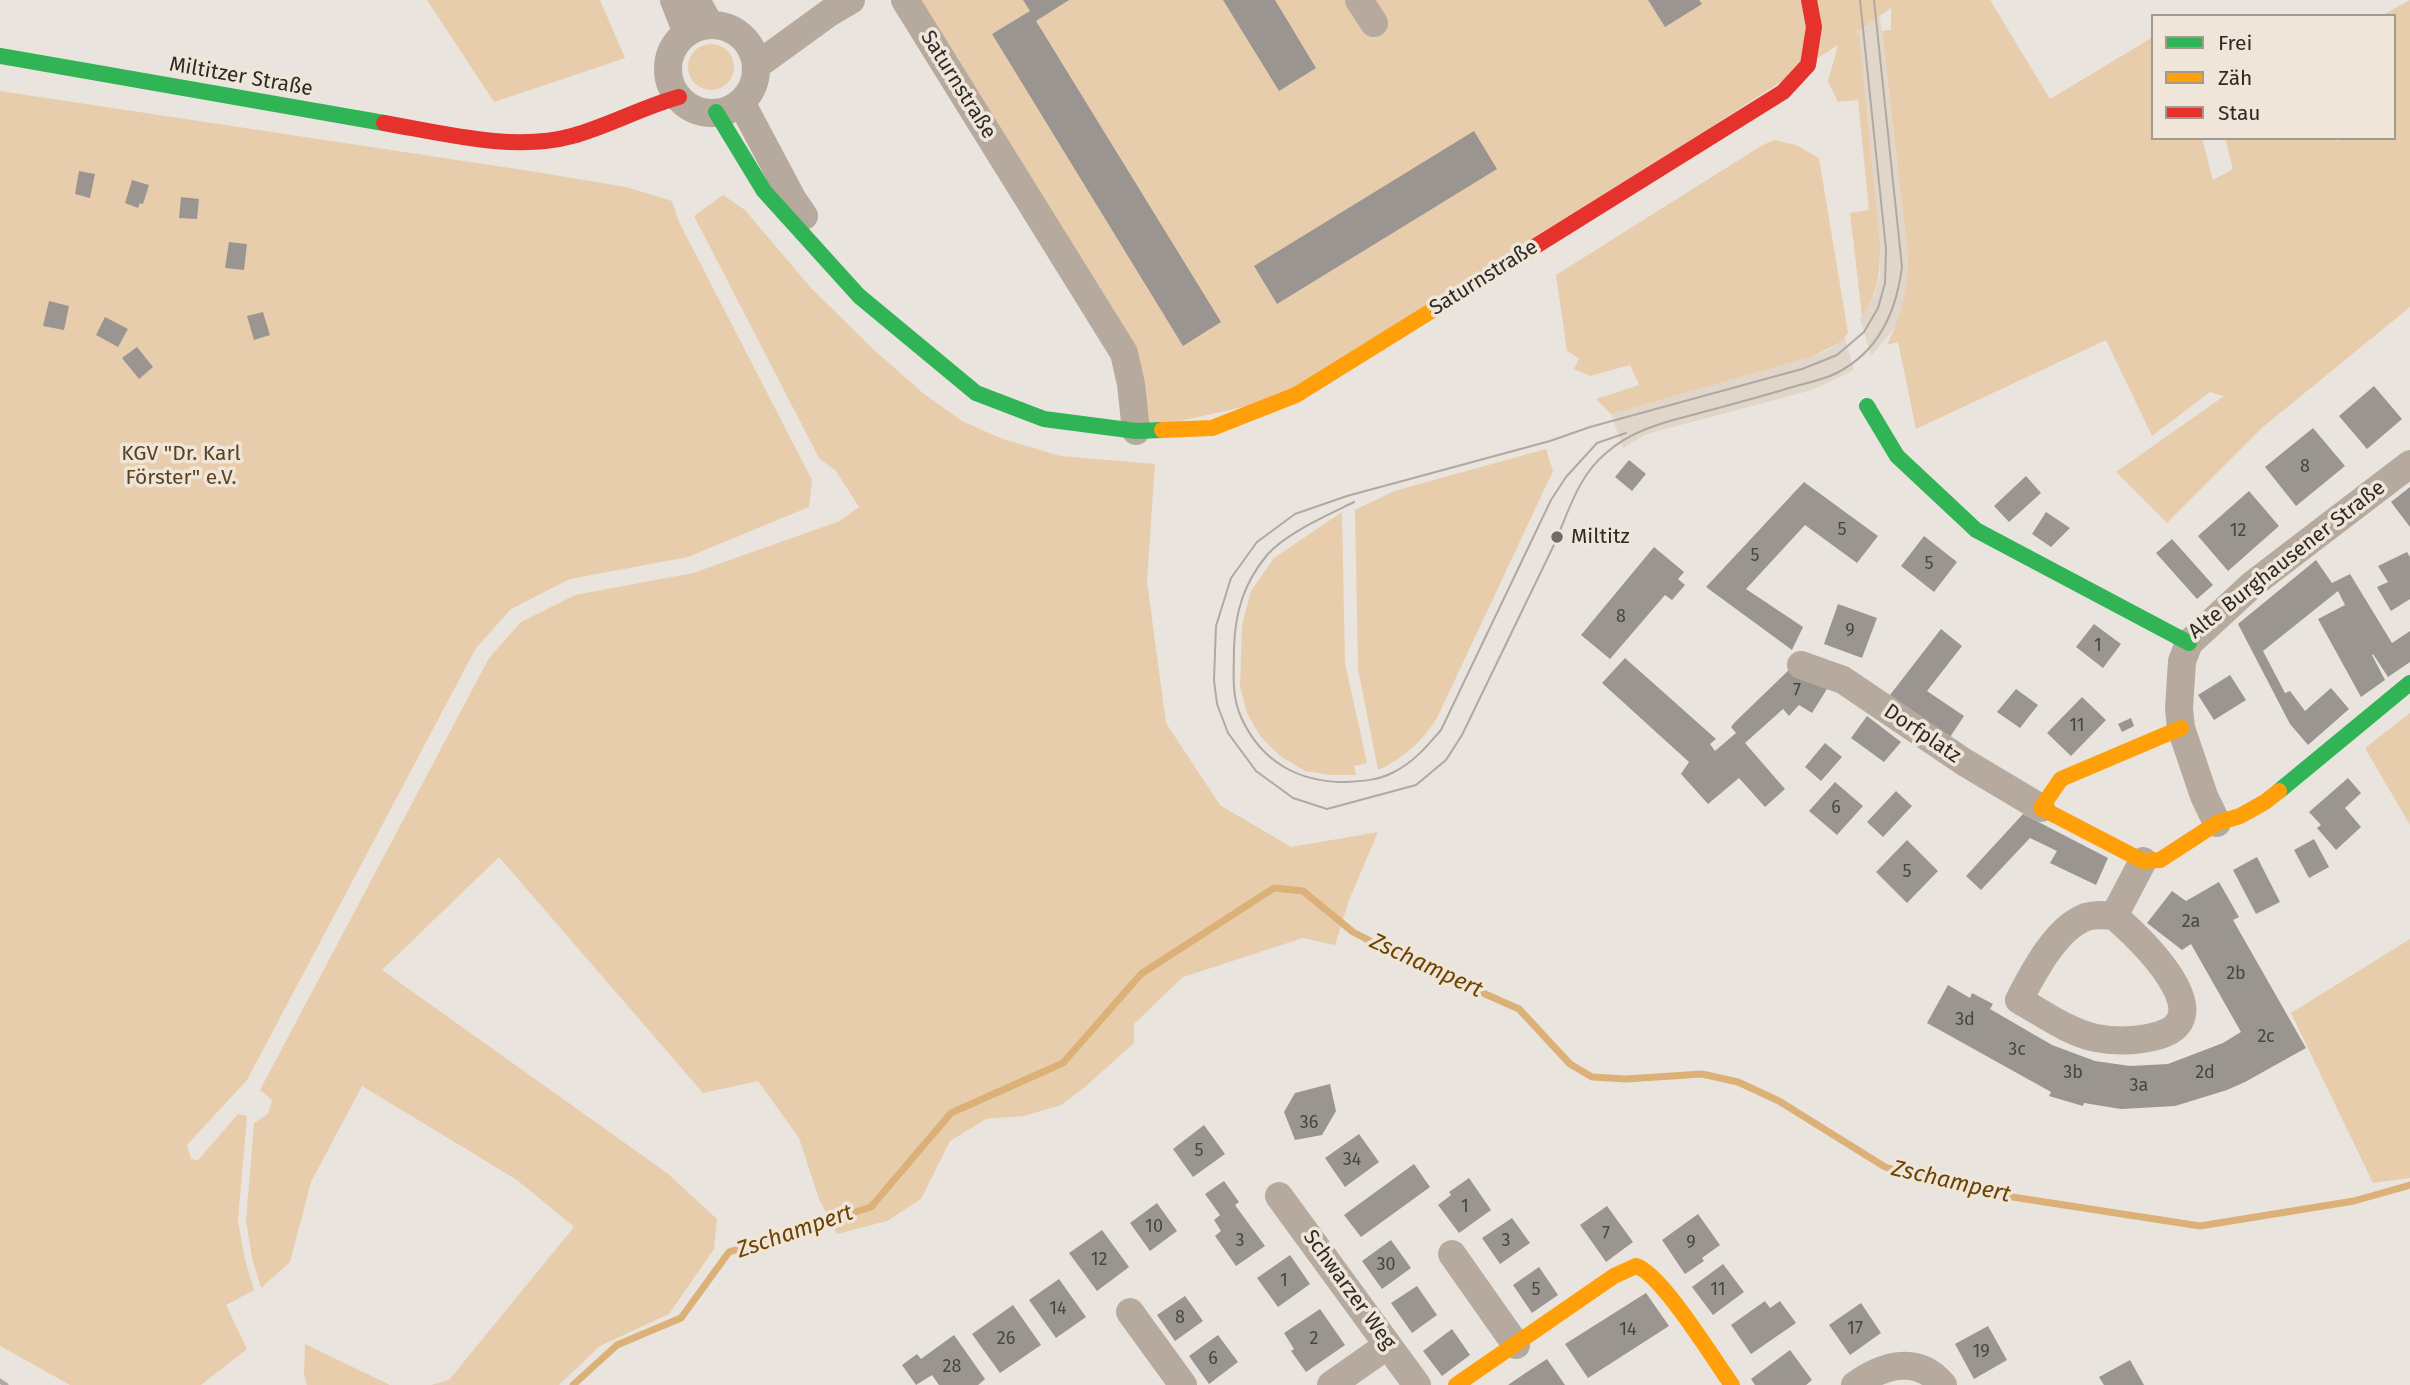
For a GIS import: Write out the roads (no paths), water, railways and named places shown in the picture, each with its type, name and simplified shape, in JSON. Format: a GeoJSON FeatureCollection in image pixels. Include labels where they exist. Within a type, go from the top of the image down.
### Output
{"type":"FeatureCollection","features":[{"type":"Feature","properties":{"kind":"street"},"geometry":{"type":"LineString","coordinates":[[674,0],[698,29]]}},
{"type":"Feature","properties":{"kind":"street"},"geometry":{"type":"LineString","coordinates":[[695,0],[698,29]]}},
{"type":"Feature","properties":{"kind":"street","name":"Saturnstraße"},"geometry":{"type":"LineString","coordinates":[[905,0],[1124,353],[1131,384],[1136,431]]}},
{"type":"Feature","properties":{"kind":"street","name":"Saturnstraße"},"geometry":{"type":"LineString","coordinates":[[728,107],[859,296],[976,393],[1044,419],[1136,431],[1212,428],[1296,395],[1783,92],[1808,65],[1814,27],[1809,0]]}},
{"type":"Feature","properties":{"kind":"street"},"geometry":{"type":"LineString","coordinates":[[751,54],[833,4]]}},
{"type":"Feature","properties":{"kind":"street"},"geometry":{"type":"LineString","coordinates":[[698,29],[730,29],[751,54],[753,86],[728,107],[694,109],[666,83],[673,50],[698,29]]}},
{"type":"Feature","properties":{"kind":"street","name":"Miltitzer Straße"},"geometry":{"type":"LineString","coordinates":[[0,57],[475,139],[529,141],[570,136],[662,101],[666,83]]}},
{"type":"Feature","properties":{"kind":"street","name":"Miltitzer Straße"},"geometry":{"type":"LineString","coordinates":[[475,139],[527,127]]}},
{"type":"Feature","properties":{"kind":"street","name":"Alte Burghausener Straße"},"geometry":{"type":"LineString","coordinates":[[1867,406],[1897,456],[1976,530],[2189,643],[2253,584],[2410,464]]}},
{"type":"Feature","properties":{"kind":"street"},"geometry":{"type":"LineString","coordinates":[[2189,643],[2182,661],[2179,709],[2181,728],[2204,796],[2217,822]]}},
{"type":"Feature","properties":{"kind":"street","name":"Dorfplatz"},"geometry":{"type":"LineString","coordinates":[[1801,665],[1843,680],[1964,762],[2040,808],[2143,862]]}},
{"type":"Feature","properties":{"kind":"street"},"geometry":{"type":"LineString","coordinates":[[2114,916],[2143,862],[2161,860],[2217,822],[2240,816],[2264,802],[2410,683]]}},
{"type":"Feature","properties":{"kind":"street"},"geometry":{"type":"LineString","coordinates":[[2040,808],[2061,779],[2181,728]]}},
{"type":"Feature","properties":{"kind":"street"},"geometry":{"type":"LineString","coordinates":[[2098,915],[2114,916],[2155,957],[2176,986],[2184,1009],[2182,1021],[2169,1032],[2145,1039],[2096,1038],[2068,1029],[2019,1000],[2050,948],[2074,923],[2098,915]]}},
{"type":"Feature","properties":{"kind":"street","name":"Schwarzer Weg"},"geometry":{"type":"LineString","coordinates":[[1279,1196],[1417,1385]]}},
{"type":"Feature","properties":{"kind":"street"},"geometry":{"type":"LineString","coordinates":[[1452,1254],[1516,1345]]}},
{"type":"Feature","properties":{"kind":"street"},"geometry":{"type":"LineString","coordinates":[[1456,1385],[1614,1276],[1636,1266],[1643,1268],[1667,1293],[1732,1385]]}},
{"type":"Feature","properties":{"kind":"street"},"geometry":{"type":"LineString","coordinates":[[1130,1312],[1183,1385]]}},
{"type":"Feature","properties":{"kind":"street"},"geometry":{"type":"LineString","coordinates":[[1331,1385],[1388,1345]]}},
{"type":"Feature","properties":{"kind":"street"},"geometry":{"type":"LineString","coordinates":[[1856,1385],[1871,1373],[1902,1366],[1926,1370],[1943,1385]]}},
{"type":"Feature","properties":{"kind":"waterway","name":"Zschampert"},"geometry":{"type":"LineString","coordinates":[[573,1385],[617,1345],[681,1318],[729,1252],[871,1207],[951,1113],[1063,1063],[1141,974],[1274,888],[1303,891],[1353,932],[1399,956],[1519,1009],[1570,1064],[1592,1077],[1626,1079],[1702,1074],[1738,1082],[1779,1101],[1885,1167],[1915,1176],[1993,1194],[2200,1226],[2354,1201],[2410,1185]]}},
{"type":"Feature","properties":{"kind":"tram line"},"geometry":{"type":"LineString","coordinates":[[1860,0],[1886,249],[1885,283],[1878,308],[1864,332],[1837,355],[1802,369],[1347,496],[1295,514],[1257,542],[1231,578],[1216,626],[1214,680],[1217,704],[1228,733],[1256,771],[1293,798],[1327,809],[1416,785],[1446,760],[1462,735],[1580,485],[1606,453],[1626,439],[1669,421],[1830,376],[1846,368],[1872,345],[1889,317],[1902,267],[1874,0]]}},
{"type":"Feature","properties":{"kind":"tram line"},"geometry":{"type":"LineString","coordinates":[[1354,502],[1296,532],[1275,547],[1252,576],[1239,610],[1234,674],[1234,692],[1241,717],[1249,733],[1271,758],[1284,767],[1313,779],[1348,782],[1366,781],[1401,768],[1414,759],[1441,730],[1551,500],[1566,477],[1597,443],[1626,433]]}},
{"type":"Feature","properties":{"kind":"railway"},"geometry":{"type":"LineString","coordinates":[[0,1381],[6,1385]]}},
{"type":"Feature","properties":{"kind":"place","name":"Miltitz"},"geometry":{"type":"Point","coordinates":[1557,537]}},
{"type":"Feature","properties":{"kind":"park label","name":"KGV \"Dr. Karl Förster\" e.V."},"geometry":{"type":"Point","coordinates":[181,466]}}]}
